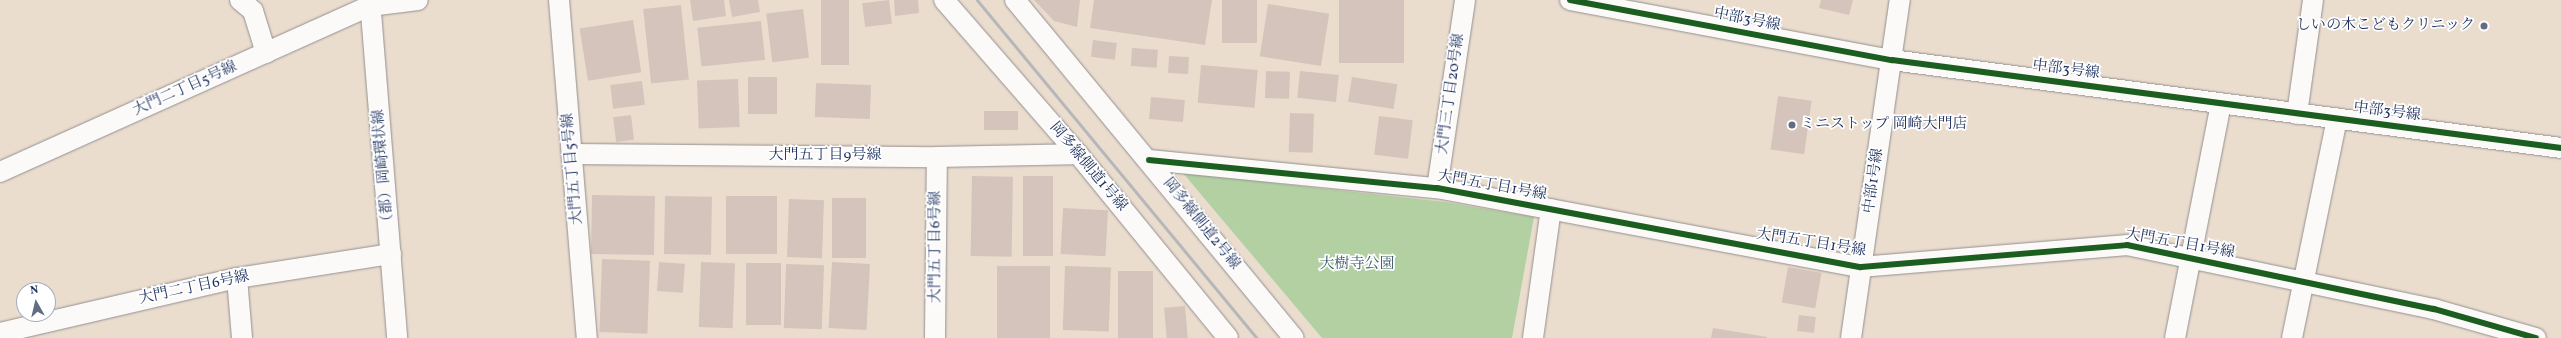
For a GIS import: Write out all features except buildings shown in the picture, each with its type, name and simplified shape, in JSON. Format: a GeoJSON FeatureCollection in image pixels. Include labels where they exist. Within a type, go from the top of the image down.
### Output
{"type":"FeatureCollection","features":[{"type":"Feature","properties":{"kind":"street"},"geometry":{"type":"LineString","coordinates":[[240,0],[254,11],[266,53]]}},
{"type":"Feature","properties":{"kind":"street"},"geometry":{"type":"LineString","coordinates":[[370,3],[418,0]]}},
{"type":"Feature","properties":{"kind":"street","name":"大門五丁目5号線"},"geometry":{"type":"LineString","coordinates":[[559,0],[587,338]]}},
{"type":"Feature","properties":{"kind":"street","name":"岡多線側道1号線"},"geometry":{"type":"LineString","coordinates":[[944,0],[1078,154],[1228,338]]}},
{"type":"Feature","properties":{"kind":"street","name":"岡多線側道2号線"},"geometry":{"type":"LineString","coordinates":[[1015,0],[1149,160],[1294,338]]}},
{"type":"Feature","properties":{"kind":"street","name":"大門三丁目20号線"},"geometry":{"type":"LineString","coordinates":[[1437,188],[1465,0]]}},
{"type":"Feature","properties":{"kind":"street","name":"中部3号線"},"geometry":{"type":"LineString","coordinates":[[1570,0],[1892,60],[2561,148]]}},
{"type":"Feature","properties":{"kind":"street","name":"中部1号線"},"geometry":{"type":"LineString","coordinates":[[1851,338],[1900,0]]}},
{"type":"Feature","properties":{"kind":"street"},"geometry":{"type":"LineString","coordinates":[[2297,114],[2313,0]]}},
{"type":"Feature","properties":{"kind":"street","name":"大門二丁目5号線"},"geometry":{"type":"LineString","coordinates":[[0,172],[266,53],[370,3]]}},
{"type":"Feature","properties":{"kind":"street","name":"（都）岡崎環状線"},"geometry":{"type":"LineString","coordinates":[[370,3],[397,338]]}},
{"type":"Feature","properties":{"kind":"street"},"geometry":{"type":"LineString","coordinates":[[2175,338],[2222,103]]}},
{"type":"Feature","properties":{"kind":"street"},"geometry":{"type":"LineString","coordinates":[[2292,338],[2305,281],[2337,119]]}},
{"type":"Feature","properties":{"kind":"street","name":"大門五丁目9号線"},"geometry":{"type":"LineString","coordinates":[[572,154],[937,157],[1078,154]]}},
{"type":"Feature","properties":{"kind":"street","name":"大門五丁目6号線"},"geometry":{"type":"LineString","coordinates":[[935,338],[937,157]]}},
{"type":"Feature","properties":{"kind":"street","name":"大門五丁目1号線"},"geometry":{"type":"LineString","coordinates":[[1149,160],[1437,188],[1861,267],[2127,244],[2192,259],[2305,281],[2434,309],[2536,338]]}},
{"type":"Feature","properties":{"kind":"street"},"geometry":{"type":"LineString","coordinates":[[1533,338],[1551,209]]}},
{"type":"Feature","properties":{"kind":"street","name":"大門二丁目6号線"},"geometry":{"type":"LineString","coordinates":[[0,333],[236,278],[391,254]]}},
{"type":"Feature","properties":{"kind":"street"},"geometry":{"type":"LineString","coordinates":[[236,278],[242,338]]}},
{"type":"Feature","properties":{"kind":"green space","name":"大樹寺公園"},"geometry":{"type":"Polygon","coordinates":[[[1183,173],[1445,202],[1534,217],[1512,338],[1322,338],[1183,173]]]}},
{"type":"Feature","properties":{"kind":"railway"},"geometry":{"type":"LineString","coordinates":[[977,0],[1257,338]]}},
{"type":"Feature","properties":{"kind":"cycle path"},"geometry":{"type":"LineString","coordinates":[[1570,0],[1892,60],[2561,148]]}},
{"type":"Feature","properties":{"kind":"cycle path"},"geometry":{"type":"LineString","coordinates":[[1149,160],[1437,188],[1861,267],[2127,245],[2434,309],[2536,338]]}},
{"type":"Feature","properties":{"kind":"place","name":"しいの木こどもクリニック"},"geometry":{"type":"Point","coordinates":[2484,26]}},
{"type":"Feature","properties":{"kind":"place","name":"ミニストップ 岡崎大門店"},"geometry":{"type":"Point","coordinates":[1792,125]}}]}
